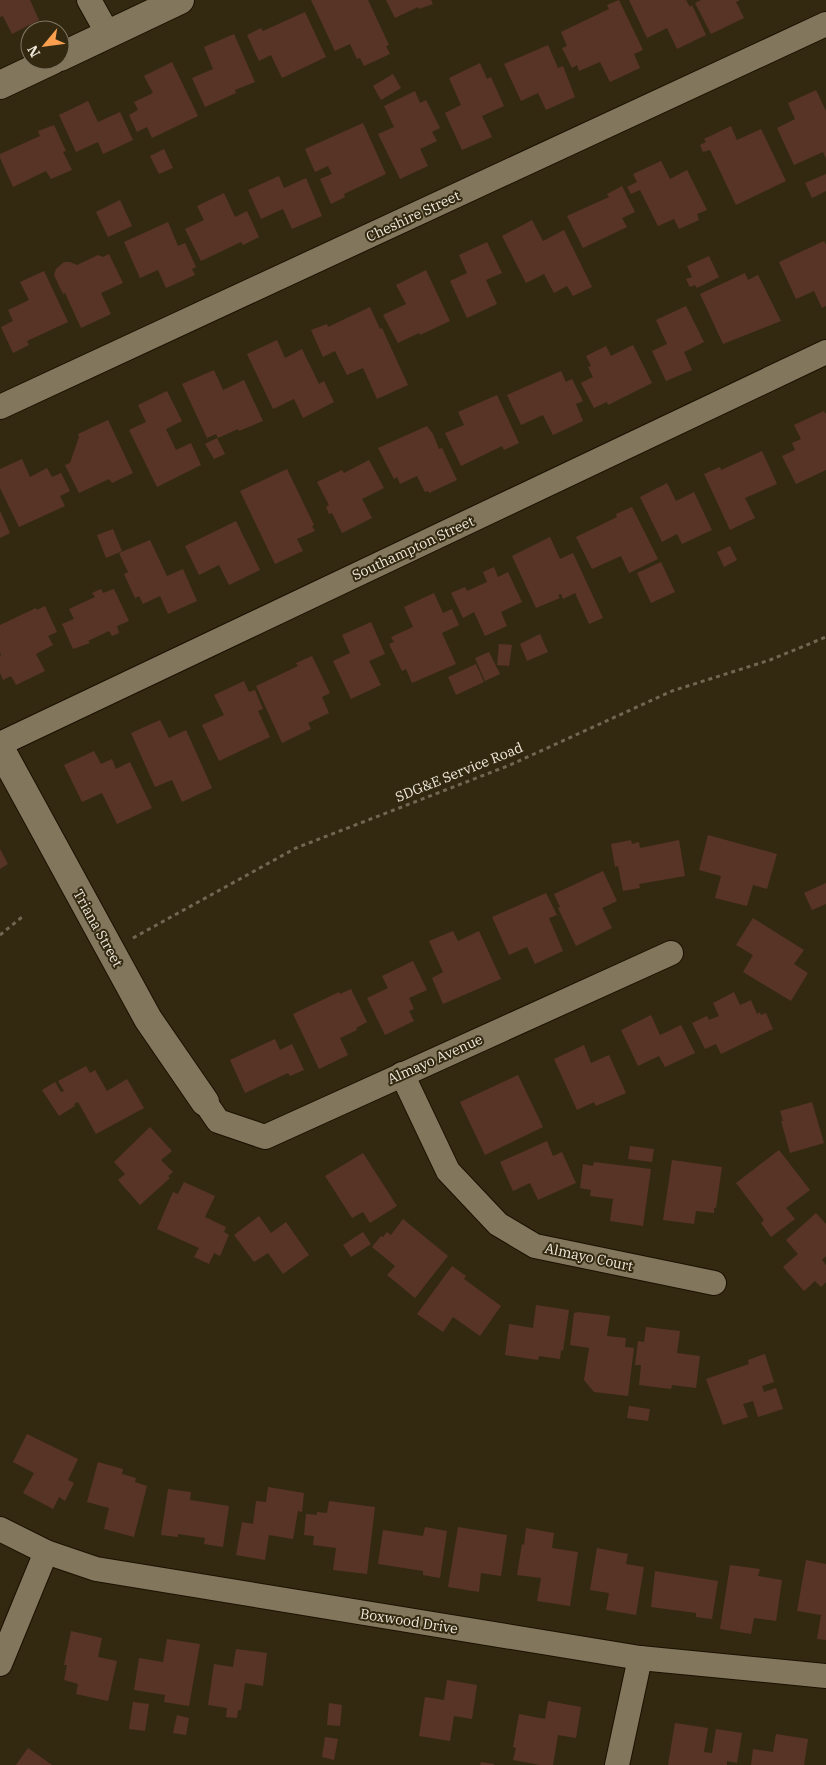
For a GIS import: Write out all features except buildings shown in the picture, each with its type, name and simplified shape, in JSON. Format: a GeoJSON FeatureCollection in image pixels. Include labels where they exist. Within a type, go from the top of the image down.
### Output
{"type":"FeatureCollection","features":[{"type":"Feature","properties":{"kind":"street"},"geometry":{"type":"LineString","coordinates":[[89,0],[108,34]]}},
{"type":"Feature","properties":{"kind":"street"},"geometry":{"type":"LineString","coordinates":[[70,52],[180,0]]}},
{"type":"Feature","properties":{"kind":"street","name":"Cheshire Street"},"geometry":{"type":"LineString","coordinates":[[0,407],[826,24]]}},
{"type":"Feature","properties":{"kind":"street"},"geometry":{"type":"LineString","coordinates":[[0,85],[32,70]]}},
{"type":"Feature","properties":{"kind":"street","name":"Southampton Street"},"geometry":{"type":"LineString","coordinates":[[0,744],[826,352]]}},
{"type":"Feature","properties":{"kind":"street","name":"Triana Street"},"geometry":{"type":"LineString","coordinates":[[0,748],[148,1019],[205,1102]]}},
{"type":"Feature","properties":{"kind":"street","name":"Almayo Avenue"},"geometry":{"type":"LineString","coordinates":[[205,1102],[218,1121],[265,1137],[671,953]]}},
{"type":"Feature","properties":{"kind":"street","name":"Almayo Court"},"geometry":{"type":"LineString","coordinates":[[402,1074],[448,1171],[498,1224],[535,1246],[714,1283]]}},
{"type":"Feature","properties":{"kind":"street","name":"Boxwood Drive"},"geometry":{"type":"LineString","coordinates":[[0,1529],[46,1552],[96,1569],[640,1658],[826,1676]]}},
{"type":"Feature","properties":{"kind":"street"},"geometry":{"type":"LineString","coordinates":[[0,1664],[46,1552]]}},
{"type":"Feature","properties":{"kind":"street"},"geometry":{"type":"LineString","coordinates":[[617,1765],[640,1658]]}},
{"type":"Feature","properties":{"kind":"path","name":"SDG&E Service Road"},"geometry":{"type":"LineString","coordinates":[[110,950],[296,848],[510,764],[672,691],[770,660],[826,637]]}},
{"type":"Feature","properties":{"kind":"path"},"geometry":{"type":"LineString","coordinates":[[0,935],[22,917]]}}]}
